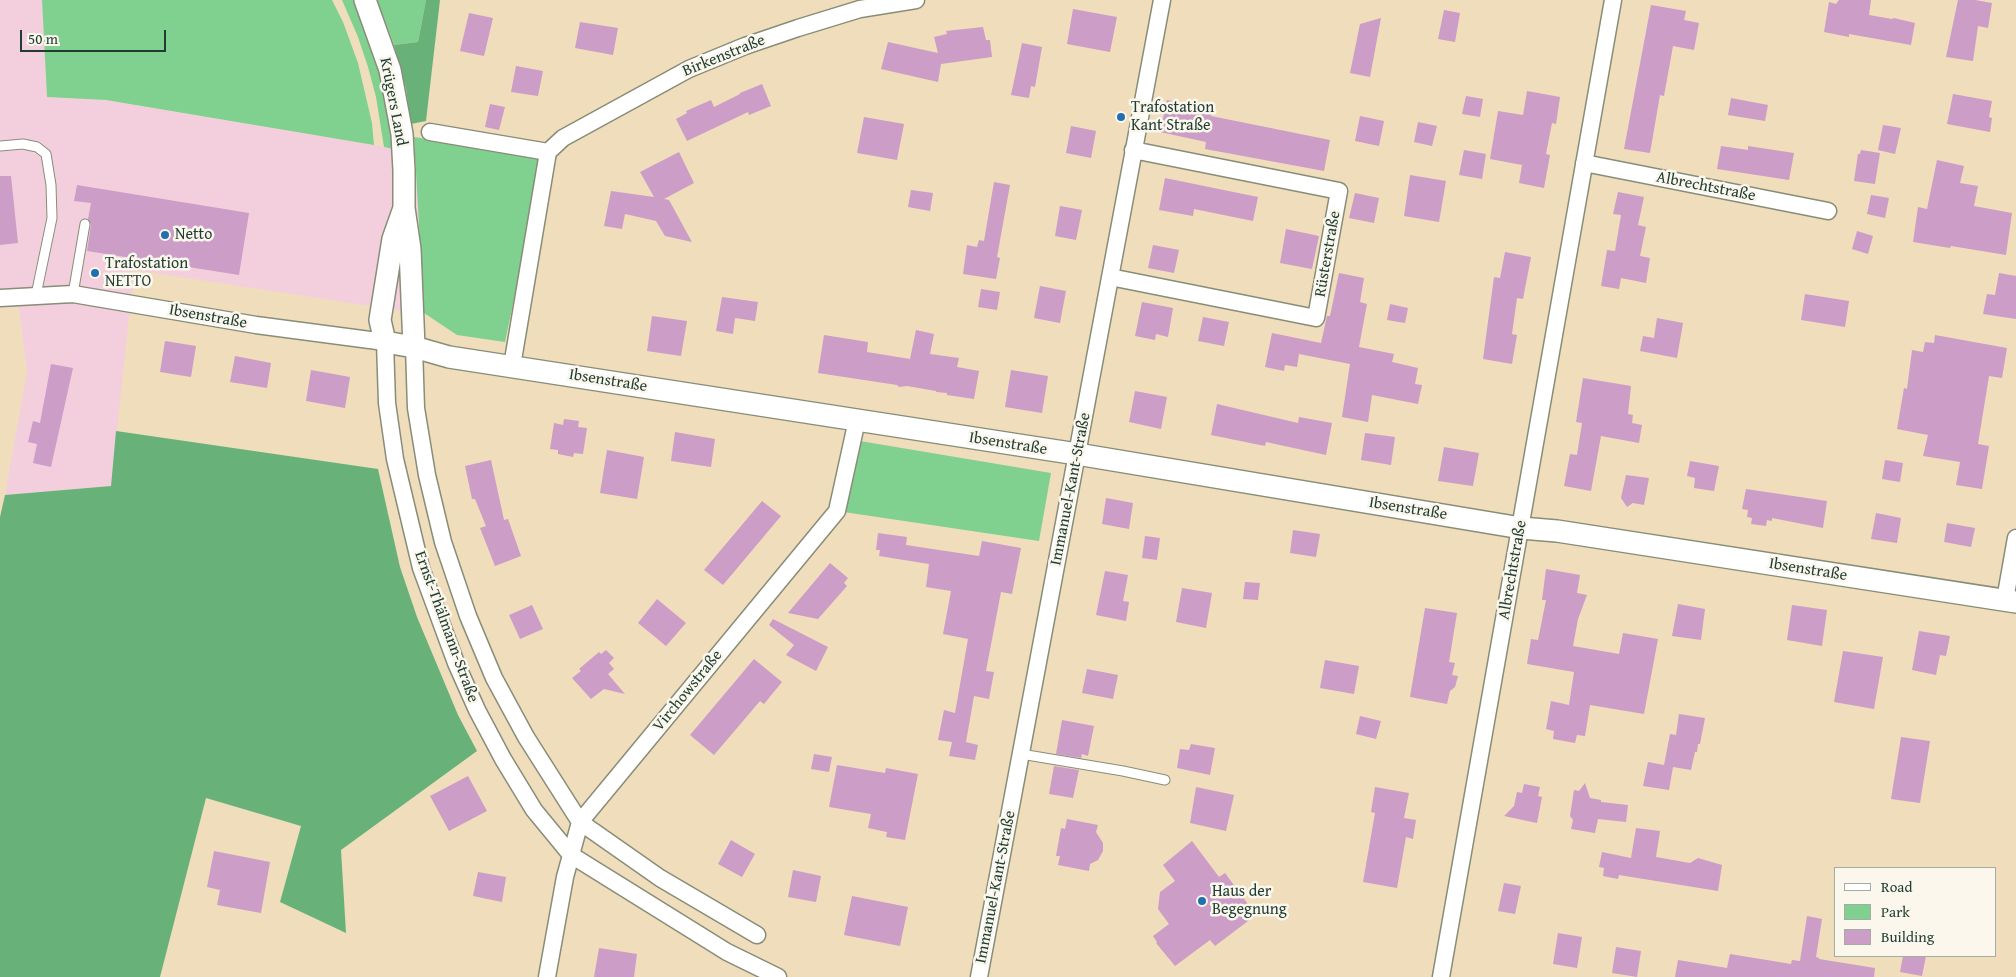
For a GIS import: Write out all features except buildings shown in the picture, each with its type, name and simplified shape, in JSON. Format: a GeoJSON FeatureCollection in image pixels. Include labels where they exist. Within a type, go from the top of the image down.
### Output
{"type":"FeatureCollection","features":[{"type":"Feature","properties":{"kind":"street","name":"Krügers Land"},"geometry":{"type":"LineString","coordinates":[[365,0],[390,70],[402,134],[404,208],[410,249],[414,347]]}},
{"type":"Feature","properties":{"kind":"street","name":"Birkenstraße"},"geometry":{"type":"LineString","coordinates":[[548,152],[562,138],[689,68],[798,28],[860,9],[916,0]]}},
{"type":"Feature","properties":{"kind":"street","name":"Immanuel-Kant-Straße"},"geometry":{"type":"LineString","coordinates":[[979,977],[1162,0]]}},
{"type":"Feature","properties":{"kind":"street","name":"Albrechtstraße"},"geometry":{"type":"LineString","coordinates":[[1441,977],[1613,0]]}},
{"type":"Feature","properties":{"kind":"street"},"geometry":{"type":"LineString","coordinates":[[430,132],[548,152],[512,366]]}},
{"type":"Feature","properties":{"kind":"street","name":"Rüsterstraße"},"geometry":{"type":"LineString","coordinates":[[1110,277],[1316,318],[1339,191],[1133,150]]}},
{"type":"Feature","properties":{"kind":"street","name":"Albrechtstraße"},"geometry":{"type":"LineString","coordinates":[[1584,163],[1828,211]]}},
{"type":"Feature","properties":{"kind":"street","name":"Krügers Land"},"geometry":{"type":"LineString","coordinates":[[385,342],[380,320],[393,239],[404,208]]}},
{"type":"Feature","properties":{"kind":"street","name":"Ibsenstraße"},"geometry":{"type":"LineString","coordinates":[[0,298],[73,294],[256,325],[385,342],[414,347],[450,357],[1077,454],[1521,528],[1557,531],[2011,601]]}},
{"type":"Feature","properties":{"kind":"street","name":"Ernst-Thälmann-Straße"},"geometry":{"type":"LineString","coordinates":[[385,342],[387,402],[395,459],[420,568],[456,663],[477,710],[503,759],[534,810],[571,855],[727,952],[778,977]]}},
{"type":"Feature","properties":{"kind":"street","name":"Ernst-Thälmann-Straße"},"geometry":{"type":"LineString","coordinates":[[414,347],[416,408],[427,475],[444,542],[468,616],[494,678],[526,737],[580,822],[660,878],[757,935]]}},
{"type":"Feature","properties":{"kind":"street","name":"Virchowstraße"},"geometry":{"type":"LineString","coordinates":[[547,977],[571,855],[580,822],[837,511],[857,420]]}},
{"type":"Feature","properties":{"kind":"street"},"geometry":{"type":"LineString","coordinates":[[2011,601],[2016,538]]}},
{"type":"Feature","properties":{"kind":"lane"},"geometry":{"type":"LineString","coordinates":[[0,146],[23,144],[37,146],[46,154],[51,185],[52,218],[36,295]]}},
{"type":"Feature","properties":{"kind":"lane"},"geometry":{"type":"LineString","coordinates":[[73,294],[86,224]]}},
{"type":"Feature","properties":{"kind":"lane"},"geometry":{"type":"LineString","coordinates":[[1021,754],[1165,780]]}},
{"type":"Feature","properties":{"kind":"shaded area"},"geometry":{"type":"Polygon","coordinates":[[[0,0],[42,0],[47,97],[106,100],[415,152],[423,314],[134,270],[111,486],[5,495],[27,371],[18,300],[0,294],[0,0]]]}},
{"type":"Feature","properties":{"kind":"green space"},"geometry":{"type":"Polygon","coordinates":[[[42,0],[332,0],[343,22],[358,63],[372,123],[374,145],[106,100],[47,97],[42,0]]]}},
{"type":"Feature","properties":{"kind":"green space"},"geometry":{"type":"Polygon","coordinates":[[[342,0],[354,0],[381,71],[394,149],[384,147],[376,97],[368,67],[358,37],[342,0]]]}},
{"type":"Feature","properties":{"kind":"green space"},"geometry":{"type":"Polygon","coordinates":[[[377,0],[426,0],[418,42],[394,45],[377,0]]]}},
{"type":"Feature","properties":{"kind":"green space"},"geometry":{"type":"Polygon","coordinates":[[[426,0],[440,0],[426,121],[411,124],[406,89],[394,45],[418,42],[426,0]]]}},
{"type":"Feature","properties":{"kind":"green space"},"geometry":{"type":"Polygon","coordinates":[[[414,137],[533,155],[542,164],[505,342],[457,335],[424,313],[414,137]]]}},
{"type":"Feature","properties":{"kind":"green space"},"geometry":{"type":"Polygon","coordinates":[[[116,431],[378,469],[400,567],[417,617],[458,715],[477,751],[341,850],[346,933],[280,902],[301,826],[206,798],[160,977],[0,977],[0,517],[5,495],[111,486],[116,431]]]}},
{"type":"Feature","properties":{"kind":"green space"},"geometry":{"type":"Polygon","coordinates":[[[854,440],[1051,473],[1039,541],[837,511],[854,440]]]}},
{"type":"Feature","properties":{"kind":"place","name":"Trafostation Kant Straße"},"geometry":{"type":"Point","coordinates":[1121,117]}},
{"type":"Feature","properties":{"kind":"place","name":"Netto"},"geometry":{"type":"Point","coordinates":[165,235]}},
{"type":"Feature","properties":{"kind":"place","name":"Trafostation NETTO"},"geometry":{"type":"Point","coordinates":[95,273]}},
{"type":"Feature","properties":{"kind":"place","name":"Haus der Begegnung"},"geometry":{"type":"Point","coordinates":[1202,901]}}]}
